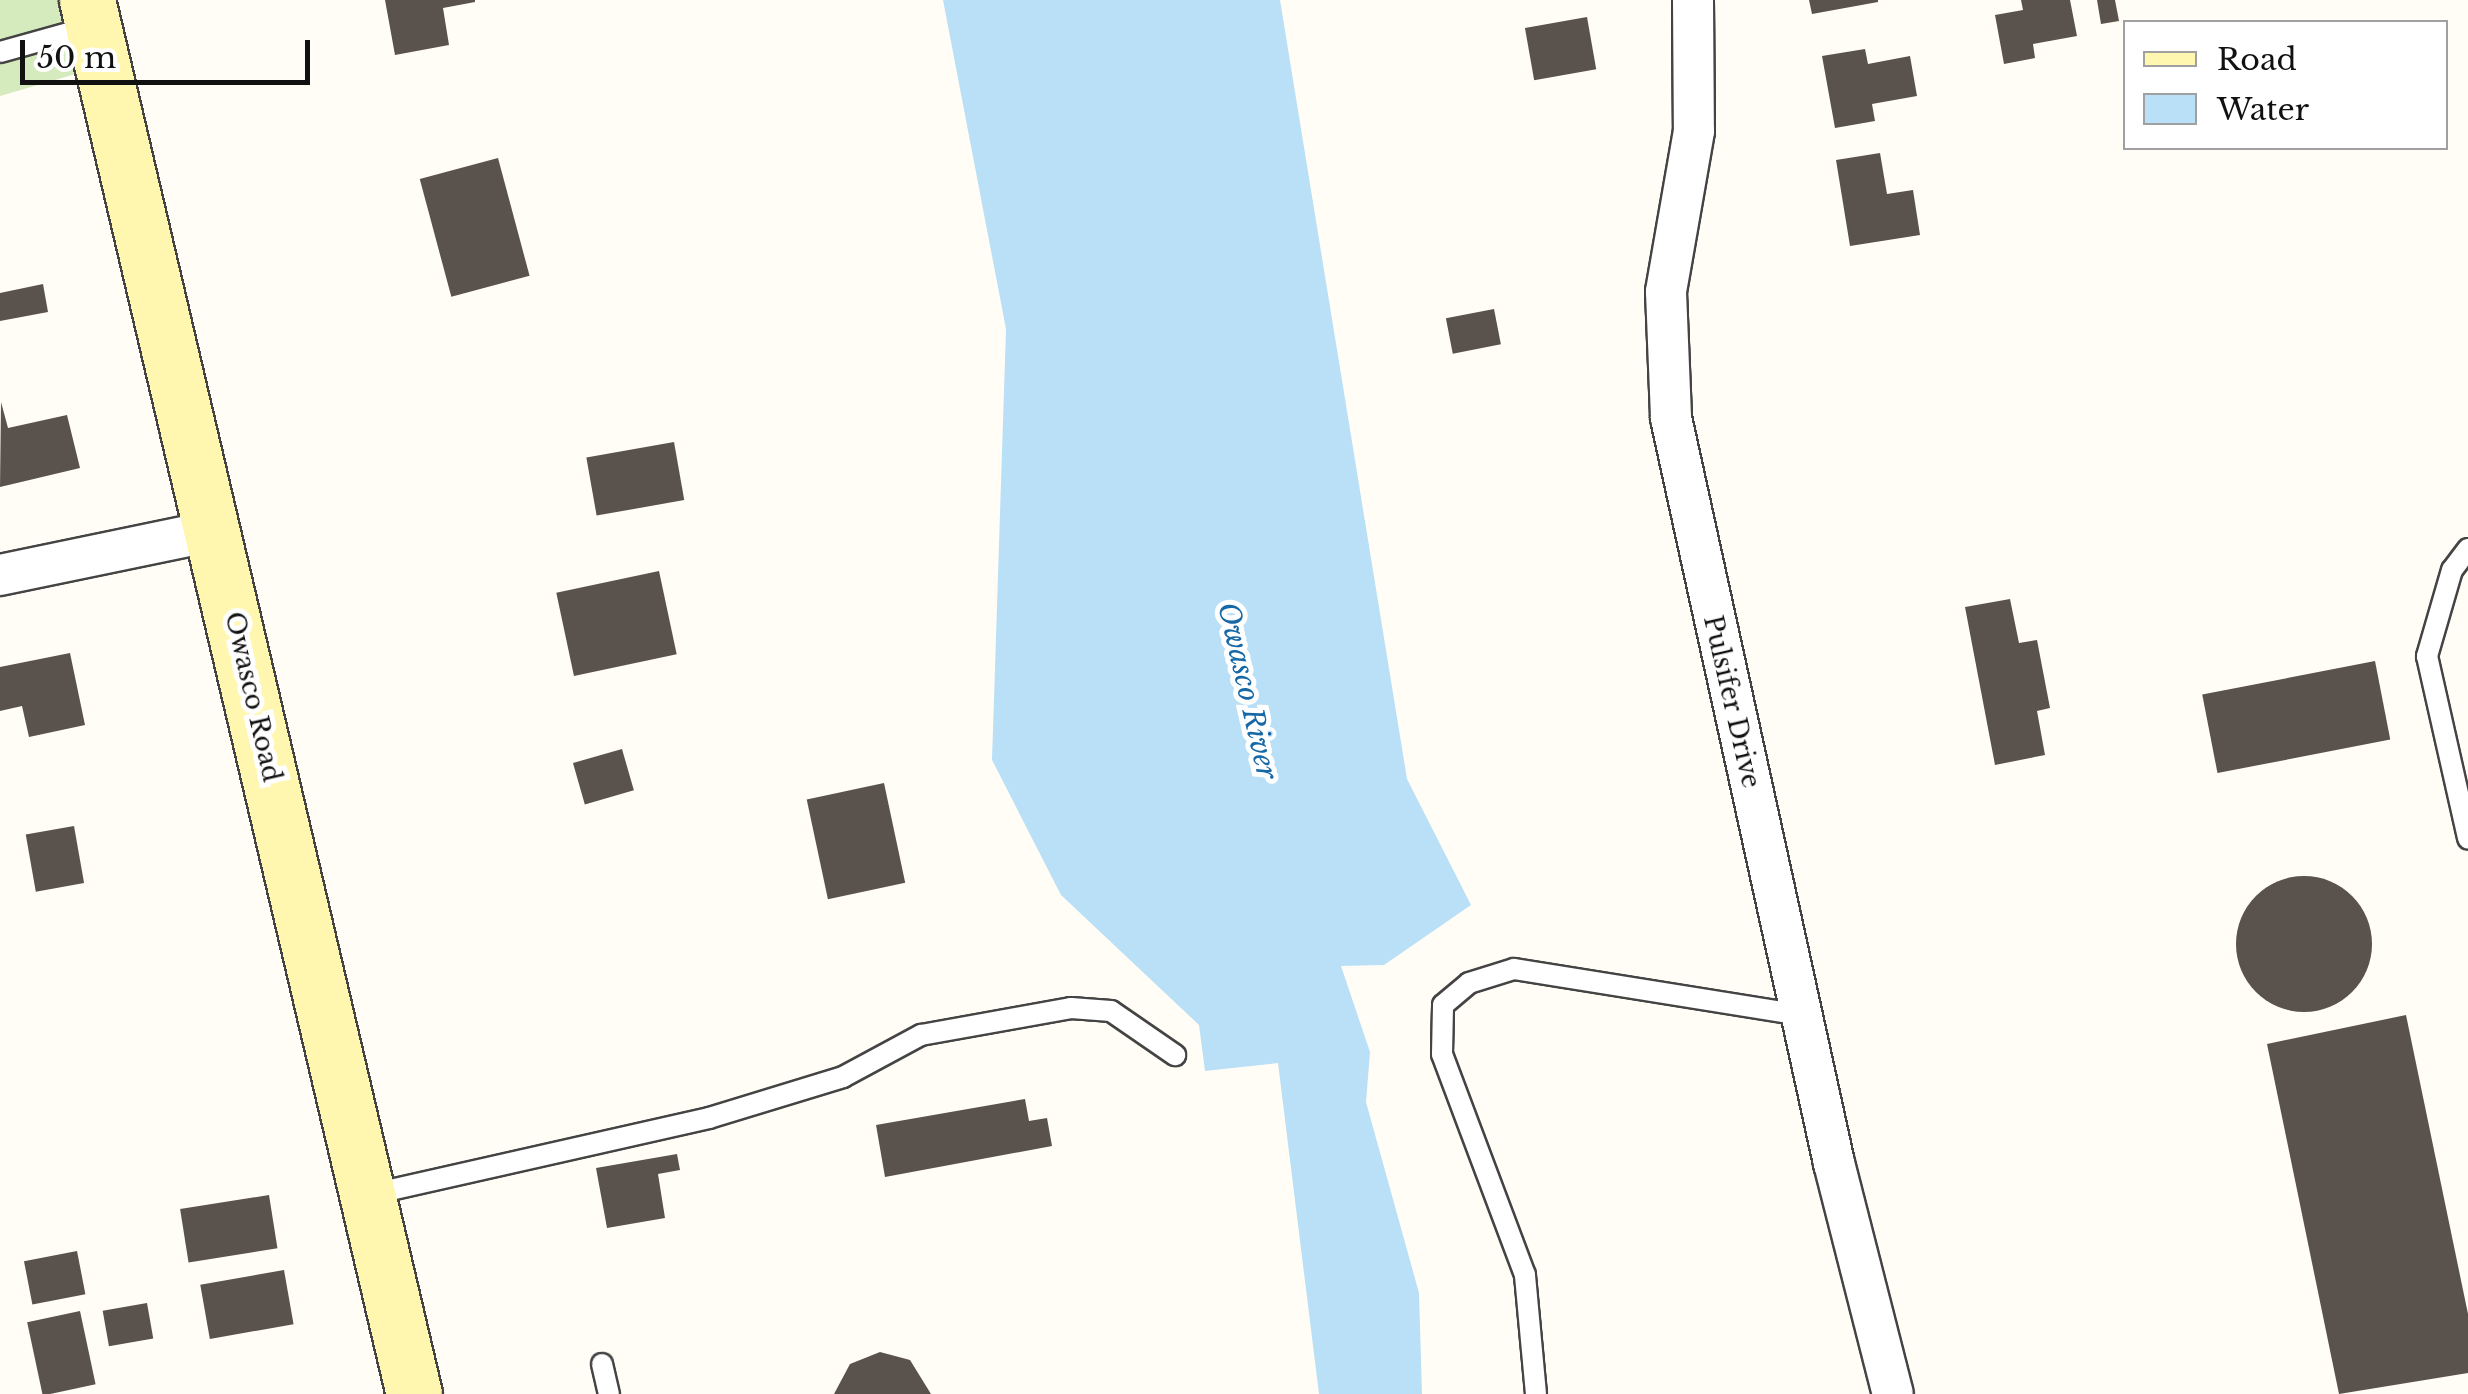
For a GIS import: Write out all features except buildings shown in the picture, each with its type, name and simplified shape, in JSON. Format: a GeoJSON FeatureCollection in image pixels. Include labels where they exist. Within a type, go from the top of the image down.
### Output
{"type":"FeatureCollection","features":[{"type":"Feature","properties":{"kind":"main road","name":"Owasco Road"},"geometry":{"type":"LineString","coordinates":[[90,13],[414,1394]]}},
{"type":"Feature","properties":{"kind":"street","name":"Pulsifer Drive"},"geometry":{"type":"LineString","coordinates":[[1693,0],[1696,113],[1666,292],[1671,418],[1801,1015],[1893,1394]]}},
{"type":"Feature","properties":{"kind":"street"},"geometry":{"type":"LineString","coordinates":[[0,575],[213,531]]}},
{"type":"Feature","properties":{"kind":"lane"},"geometry":{"type":"LineString","coordinates":[[0,52],[90,13]]}},
{"type":"Feature","properties":{"kind":"lane"},"geometry":{"type":"LineString","coordinates":[[2468,549],[2452,570],[2427,656],[2468,838]]}},
{"type":"Feature","properties":{"kind":"lane"},"geometry":{"type":"LineString","coordinates":[[1536,1394],[1525,1274],[1442,1054],[1442,1005],[1470,983],[1514,969],[1801,1015]]}},
{"type":"Feature","properties":{"kind":"lane"},"geometry":{"type":"LineString","coordinates":[[368,1195],[692,1122],[844,1077],[922,1035],[1070,1008],[1112,1012],[1175,1054]]}},
{"type":"Feature","properties":{"kind":"lane"},"geometry":{"type":"LineString","coordinates":[[602,1364],[610,1394]]}},
{"type":"Feature","properties":{"kind":"green space"},"geometry":{"type":"Polygon","coordinates":[[[0,0],[87,0],[103,66],[0,96],[0,0]]]}},
{"type":"Feature","properties":{"kind":"water","name":"Owasco River"},"geometry":{"type":"Polygon","coordinates":[[[943,0],[1280,0],[1407,779],[1471,905],[1384,965],[1341,966],[1370,1052],[1366,1102],[1419,1293],[1422,1394],[1319,1394],[1278,1063],[1205,1071],[1199,1025],[1061,895],[992,760],[1006,329],[943,0]]]}}]}
